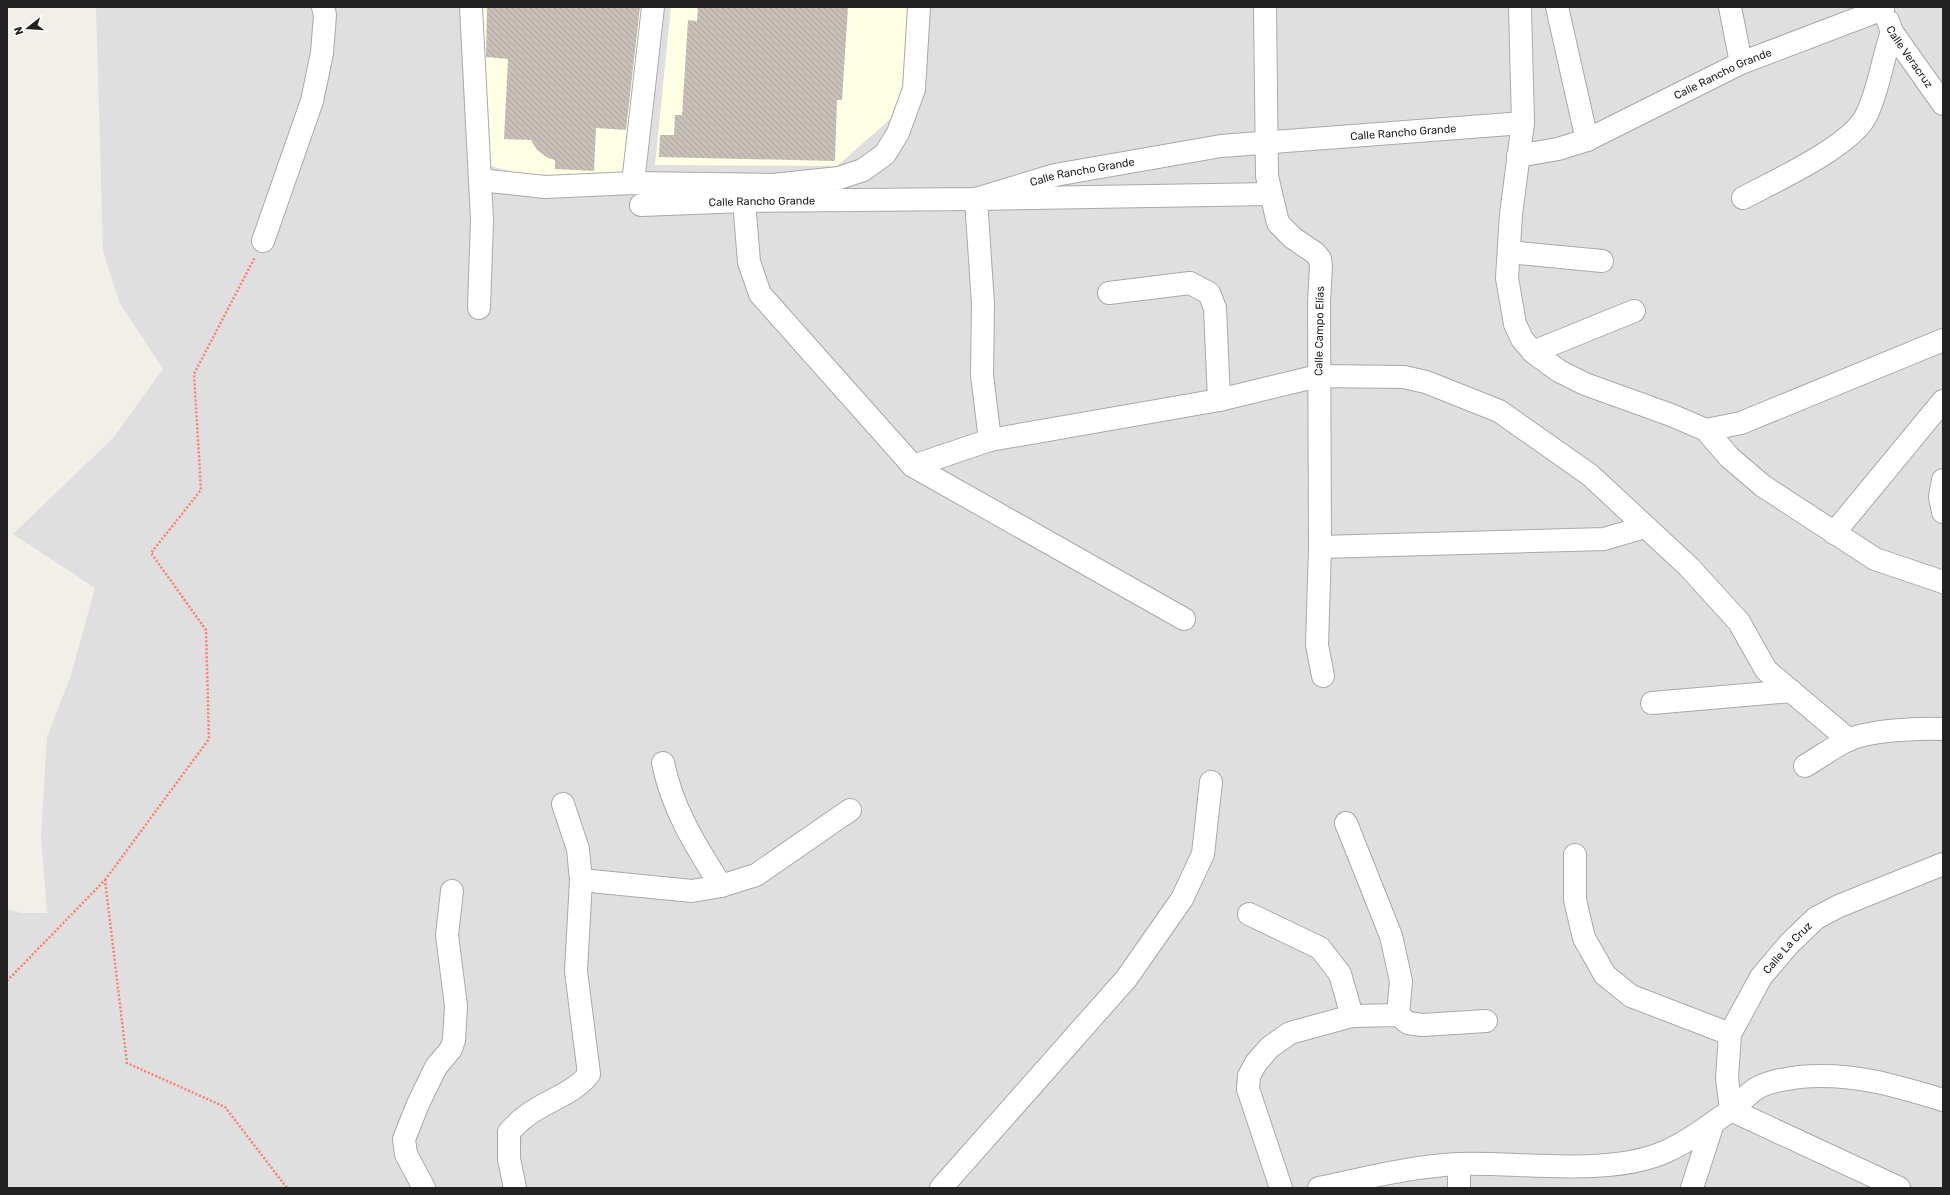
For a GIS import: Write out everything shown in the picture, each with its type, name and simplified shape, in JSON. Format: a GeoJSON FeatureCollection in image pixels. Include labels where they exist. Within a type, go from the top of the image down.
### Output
{"type":"FeatureCollection","features":[{"type":"Feature","properties":{"kind":"street"},"geometry":{"type":"LineString","coordinates":[[263,241],[312,101],[322,53],[325,15],[323,7]]}},
{"type":"Feature","properties":{"kind":"street"},"geometry":{"type":"LineString","coordinates":[[471,7],[482,220],[479,308]]}},
{"type":"Feature","properties":{"kind":"street"},"geometry":{"type":"LineString","coordinates":[[633,183],[653,7]]}},
{"type":"Feature","properties":{"kind":"street"},"geometry":{"type":"LineString","coordinates":[[480,180],[545,187],[633,183],[773,185],[839,178],[863,170],[885,154],[898,133],[914,89],[919,7]]}},
{"type":"Feature","properties":{"kind":"street","name":"Calle Campo Elías"},"geometry":{"type":"LineString","coordinates":[[1265,7],[1265,143],[1267,176],[1278,224],[1293,238],[1315,253],[1322,266],[1319,302],[1318,376],[1320,547],[1317,645],[1323,676]]}},
{"type":"Feature","properties":{"kind":"street"},"geometry":{"type":"LineString","coordinates":[[1520,7],[1523,123],[1511,214],[1507,278],[1515,324],[1522,339],[1534,352],[1559,371],[1585,384],[1671,415],[1706,430],[1729,457],[1763,486],[1875,559],[1941,576]]}},
{"type":"Feature","properties":{"kind":"street"},"geometry":{"type":"LineString","coordinates":[[1557,7],[1587,140]]}},
{"type":"Feature","properties":{"kind":"street"},"geometry":{"type":"LineString","coordinates":[[1730,7],[1741,63]]}},
{"type":"Feature","properties":{"kind":"street","name":"Calle Rancho Grande"},"geometry":{"type":"LineString","coordinates":[[1518,156],[1558,149],[1587,140],[1741,63],[1883,8]]}},
{"type":"Feature","properties":{"kind":"street","name":"Calle Veracruz"},"geometry":{"type":"LineString","coordinates":[[1883,8],[1892,32],[1943,104]]}},
{"type":"Feature","properties":{"kind":"street"},"geometry":{"type":"LineString","coordinates":[[1743,198],[1822,155],[1856,131],[1866,117],[1874,99],[1892,32]]}},
{"type":"Feature","properties":{"kind":"street","name":"Calle Rancho Grande"},"geometry":{"type":"LineString","coordinates":[[641,205],[744,201],[976,199],[1054,175],[1221,146],[1523,123]]}},
{"type":"Feature","properties":{"kind":"street"},"geometry":{"type":"LineString","coordinates":[[990,440],[982,375],[983,304],[976,199],[1271,194]]}},
{"type":"Feature","properties":{"kind":"street"},"geometry":{"type":"LineString","coordinates":[[744,201],[749,262],[760,294],[913,466],[1184,619]]}},
{"type":"Feature","properties":{"kind":"street"},"geometry":{"type":"LineString","coordinates":[[1509,252],[1602,261]]}},
{"type":"Feature","properties":{"kind":"street"},"geometry":{"type":"LineString","coordinates":[[1109,293],[1190,283],[1209,293],[1215,308],[1219,400]]}},
{"type":"Feature","properties":{"kind":"street"},"geometry":{"type":"LineString","coordinates":[[1534,352],[1634,311]]}},
{"type":"Feature","properties":{"kind":"street"},"geometry":{"type":"LineString","coordinates":[[1706,430],[1742,423],[1943,340]]}},
{"type":"Feature","properties":{"kind":"street"},"geometry":{"type":"LineString","coordinates":[[913,466],[990,440],[1219,400],[1318,376],[1404,376],[1426,382],[1499,411],[1590,475],[1689,567],[1739,622],[1766,670],[1849,740]]}},
{"type":"Feature","properties":{"kind":"street"},"geometry":{"type":"LineString","coordinates":[[1834,533],[1943,401]]}},
{"type":"Feature","properties":{"kind":"street"},"geometry":{"type":"LineString","coordinates":[[1943,480],[1940,497],[1943,512]]}},
{"type":"Feature","properties":{"kind":"street"},"geometry":{"type":"LineString","coordinates":[[1320,547],[1604,539],[1645,527]]}},
{"type":"Feature","properties":{"kind":"street"},"geometry":{"type":"LineString","coordinates":[[1652,703],[1791,691]]}},
{"type":"Feature","properties":{"kind":"street"},"geometry":{"type":"LineString","coordinates":[[1805,766],[1849,740],[1881,732],[1919,728],[1943,729]]}},
{"type":"Feature","properties":{"kind":"street"},"geometry":{"type":"LineString","coordinates":[[663,763],[668,788],[684,826],[721,886]]}},
{"type":"Feature","properties":{"kind":"street"},"geometry":{"type":"LineString","coordinates":[[941,1188],[1126,979],[1182,898],[1203,854],[1212,782]]}},
{"type":"Feature","properties":{"kind":"street"},"geometry":{"type":"LineString","coordinates":[[515,1188],[510,1159],[509,1132],[525,1116],[560,1097],[584,1080],[589,1074],[590,1064],[576,971],[581,880],[578,849],[563,804]]}},
{"type":"Feature","properties":{"kind":"street"},"geometry":{"type":"LineString","coordinates":[[581,880],[692,892],[721,886],[756,875],[850,810]]}},
{"type":"Feature","properties":{"kind":"street"},"geometry":{"type":"LineString","coordinates":[[1346,823],[1391,936],[1401,981],[1398,1015]]}},
{"type":"Feature","properties":{"kind":"street"},"geometry":{"type":"LineString","coordinates":[[1575,855],[1575,900],[1584,938],[1605,975],[1631,996],[1730,1034]]}},
{"type":"Feature","properties":{"kind":"street","name":"Calle La Cruz"},"geometry":{"type":"LineString","coordinates":[[1731,1110],[1727,1078],[1730,1034],[1761,977],[1789,944],[1816,918],[1839,906],[1943,864]]}},
{"type":"Feature","properties":{"kind":"street"},"geometry":{"type":"LineString","coordinates":[[424,1188],[406,1154],[404,1139],[418,1104],[436,1067],[451,1049],[454,1040],[456,1006],[447,935],[452,891]]}},
{"type":"Feature","properties":{"kind":"street"},"geometry":{"type":"LineString","coordinates":[[1249,914],[1320,948],[1340,974],[1352,1016]]}},
{"type":"Feature","properties":{"kind":"street"},"geometry":{"type":"LineString","coordinates":[[1281,1188],[1248,1089],[1249,1076],[1256,1063],[1270,1047],[1290,1033],[1352,1016],[1398,1015],[1408,1023],[1422,1025],[1486,1021]]}},
{"type":"Feature","properties":{"kind":"street"},"geometry":{"type":"LineString","coordinates":[[1319,1188],[1398,1171],[1459,1164],[1603,1165],[1636,1160],[1667,1151],[1713,1123],[1758,1088],[1772,1082],[1788,1078],[1817,1075],[1862,1078],[1905,1088],[1943,1100]]}},
{"type":"Feature","properties":{"kind":"street"},"geometry":{"type":"LineString","coordinates":[[1731,1110],[1898,1188]]}},
{"type":"Feature","properties":{"kind":"street"},"geometry":{"type":"LineString","coordinates":[[1692,1188],[1713,1123]]}},
{"type":"Feature","properties":{"kind":"street"},"geometry":{"type":"LineString","coordinates":[[1459,1164],[1459,1188]]}},
{"type":"Feature","properties":{"kind":"path"},"geometry":{"type":"LineString","coordinates":[[7,981],[105,880],[209,739],[206,630],[151,553],[201,490],[194,374],[263,241]]}},
{"type":"Feature","properties":{"kind":"path"},"geometry":{"type":"LineString","coordinates":[[105,880],[127,1064],[225,1108],[287,1188]]}},
{"type":"Feature","properties":{"kind":"shaded area"},"geometry":{"type":"Polygon","coordinates":[[[96,7],[1943,7],[1943,1188],[7,1188],[7,909],[21,913],[47,913],[41,836],[47,737],[71,675],[95,588],[13,534],[113,438],[163,369],[119,302],[103,251],[96,7]]]}},
{"type":"Feature","properties":{"kind":"shaded area"},"geometry":{"type":"Polygon","coordinates":[[[478,7],[647,7],[625,173],[548,181],[479,163],[478,7]]]}},
{"type":"Feature","properties":{"kind":"shaded area"},"geometry":{"type":"Polygon","coordinates":[[[671,7],[916,7],[915,24],[896,114],[837,166],[655,165],[671,7]]]}},
{"type":"Feature","properties":{"kind":"building"},"geometry":{"type":"Polygon","coordinates":[[[487,7],[640,7],[626,130],[596,128],[594,171],[555,169],[555,160],[548,158],[537,150],[531,140],[504,139],[508,59],[486,57],[487,7]]]}},
{"type":"Feature","properties":{"kind":"building"},"geometry":{"type":"Polygon","coordinates":[[[698,7],[848,7],[842,100],[837,100],[835,161],[659,157],[660,135],[674,135],[675,115],[682,115],[688,20],[697,21],[698,7]]]}}]}
